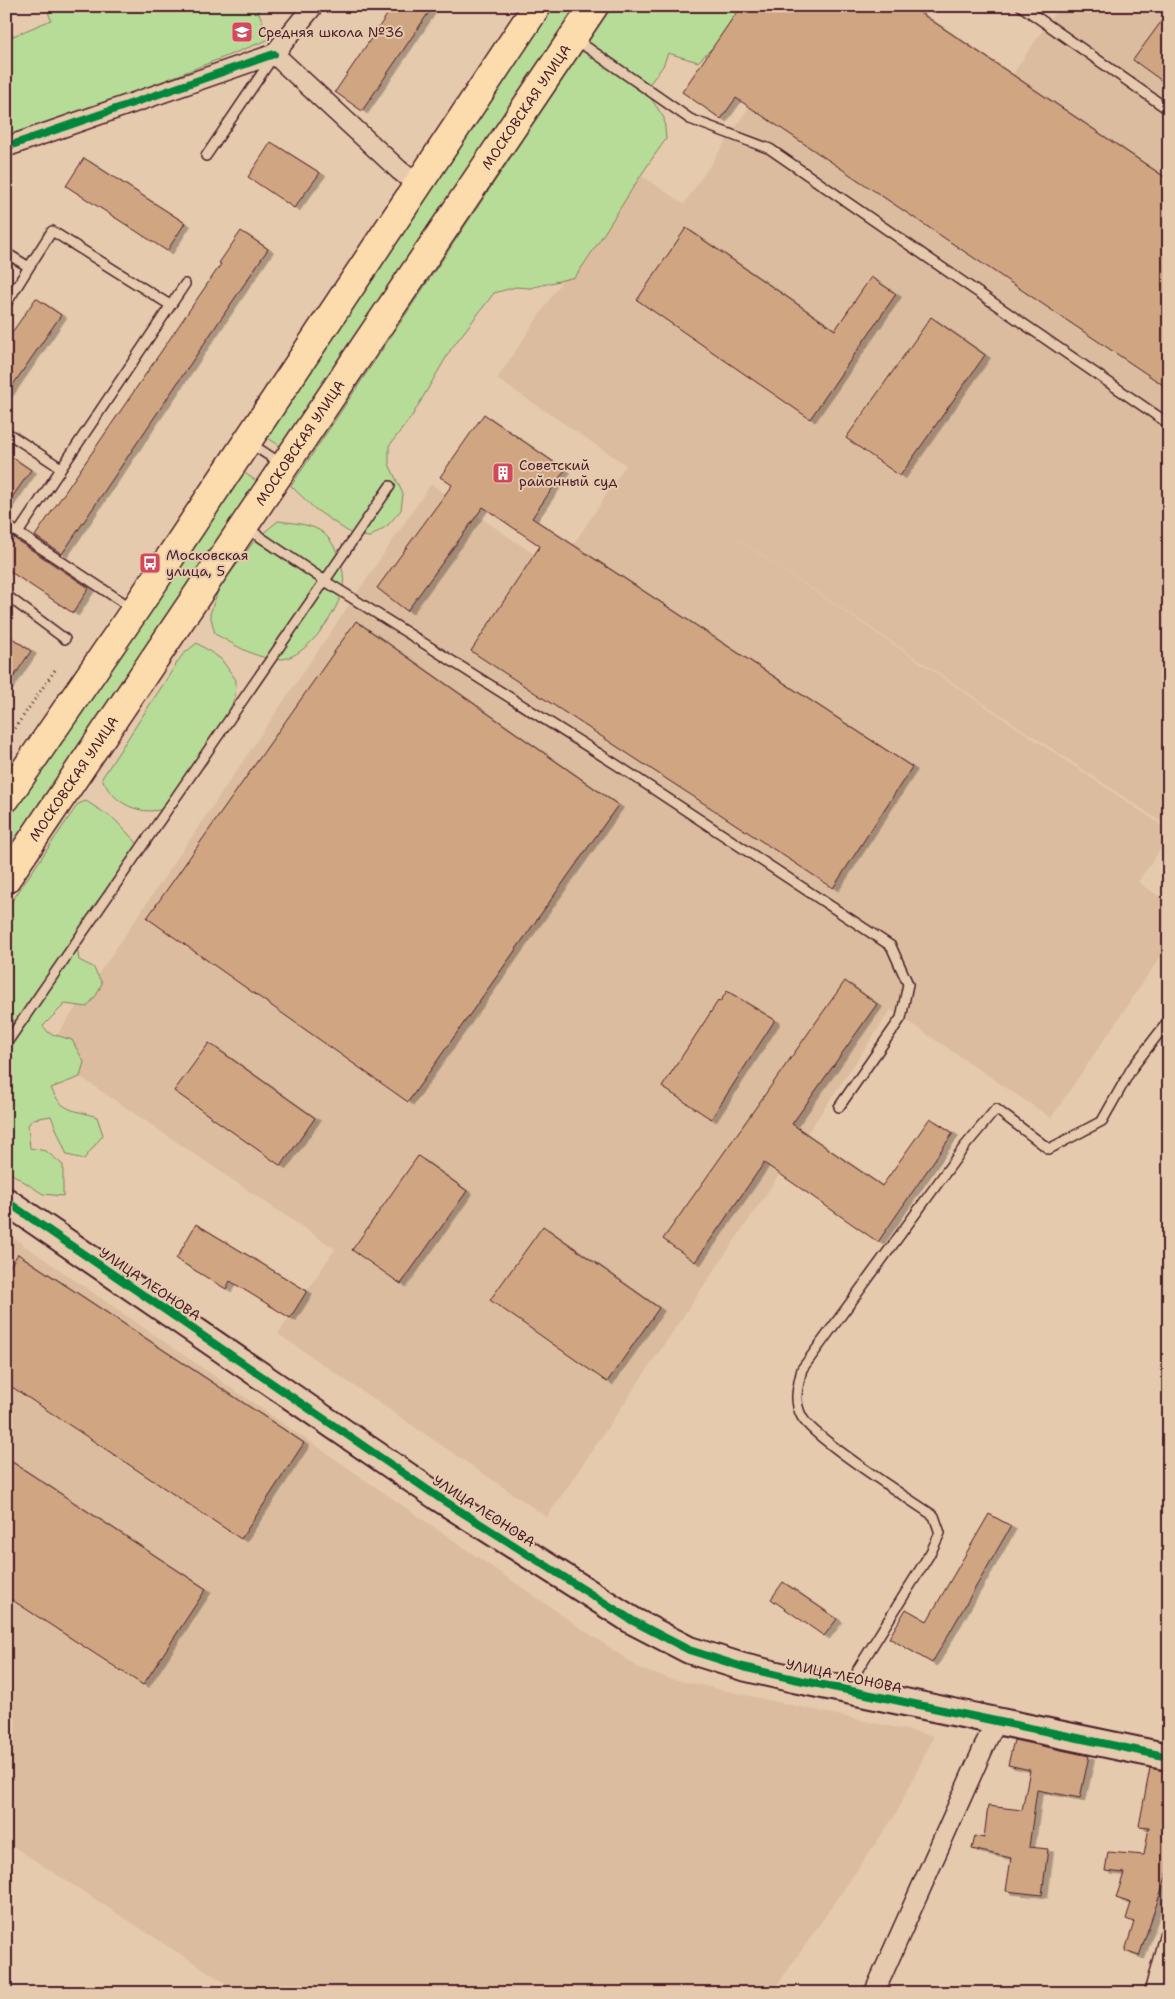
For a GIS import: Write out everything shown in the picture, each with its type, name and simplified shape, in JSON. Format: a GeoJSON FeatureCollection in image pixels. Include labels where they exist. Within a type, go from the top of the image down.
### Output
{"type":"FeatureCollection","features":[{"type":"Feature","properties":{"kind":"main road"},"geometry":{"type":"LineString","coordinates":[[6,798],[135,610],[537,6]]}},
{"type":"Feature","properties":{"kind":"main road","name":"МОСКОВСКАЯ УЛИЦА"},"geometry":{"type":"LineString","coordinates":[[6,879],[594,6]]}},
{"type":"Feature","properties":{"kind":"street"},"geometry":{"type":"LineString","coordinates":[[6,147],[274,54],[313,6]]}},
{"type":"Feature","properties":{"kind":"street"},"geometry":{"type":"LineString","coordinates":[[274,54],[418,185]]}},
{"type":"Feature","properties":{"kind":"street","name":"УЛИЦА ЛЕОНОВА"},"geometry":{"type":"LineString","coordinates":[[6,1201],[438,1497],[633,1621],[689,1650],[734,1664],[853,1691],[1169,1757]]}},
{"type":"Feature","properties":{"kind":"street"},"geometry":{"type":"LineString","coordinates":[[874,1993],[1000,1721]]}},
{"type":"Feature","properties":{"kind":"street"},"geometry":{"type":"LineString","coordinates":[[1154,1993],[1169,1936]]}},
{"type":"Feature","properties":{"kind":"lane"},"geometry":{"type":"LineString","coordinates":[[1021,6],[1169,110]]}},
{"type":"Feature","properties":{"kind":"lane"},"geometry":{"type":"LineString","coordinates":[[573,37],[690,119],[770,149],[1169,424]]}},
{"type":"Feature","properties":{"kind":"lane"},"geometry":{"type":"LineString","coordinates":[[206,156],[274,54]]}},
{"type":"Feature","properties":{"kind":"lane"},"geometry":{"type":"LineString","coordinates":[[6,304],[52,230],[170,305]]}},
{"type":"Feature","properties":{"kind":"lane"},"geometry":{"type":"LineString","coordinates":[[6,253],[29,267]]}},
{"type":"Feature","properties":{"kind":"lane"},"geometry":{"type":"LineString","coordinates":[[18,533],[185,284]]}},
{"type":"Feature","properties":{"kind":"lane"},"geometry":{"type":"LineString","coordinates":[[6,432],[62,468]]}},
{"type":"Feature","properties":{"kind":"lane"},"geometry":{"type":"LineString","coordinates":[[247,442],[285,467]]}},
{"type":"Feature","properties":{"kind":"lane"},"geometry":{"type":"LineString","coordinates":[[6,1044],[390,486]]}},
{"type":"Feature","properties":{"kind":"lane"},"geometry":{"type":"LineString","coordinates":[[6,525],[135,610]]}},
{"type":"Feature","properties":{"kind":"lane"},"geometry":{"type":"LineString","coordinates":[[244,526],[325,580],[617,765],[890,946],[908,984],[901,1018],[839,1107]]}},
{"type":"Feature","properties":{"kind":"lane"},"geometry":{"type":"LineString","coordinates":[[6,595],[65,639]]}},
{"type":"Feature","properties":{"kind":"lane"},"geometry":{"type":"LineString","coordinates":[[853,1691],[858,1668],[932,1552],[940,1533],[934,1516],[825,1440],[802,1419],[796,1399],[802,1369],[965,1146],[996,1109],[1049,1149],[1102,1121],[1132,1068],[1169,1020]]}},
{"type":"Feature","properties":{"kind":"path"},"geometry":{"type":"LineString","coordinates":[[6,741],[55,670]]}},
{"type":"Feature","properties":{"kind":"shaded area"},"geometry":{"type":"Polygon","coordinates":[[[817,6],[913,6],[1013,74],[1059,6],[1169,6],[1169,827],[697,512],[1169,830],[1169,837],[1138,882],[1169,903],[1169,944],[1051,1118],[891,1010],[547,1517],[278,1334],[335,1249],[45,1053],[431,484],[534,554],[550,530],[573,545],[626,465],[497,379],[634,171],[684,204],[817,6]]]}},
{"type":"Feature","properties":{"kind":"shaded area"},"geometry":{"type":"Polygon","coordinates":[[[6,1233],[642,1670],[668,1678],[934,1736],[896,1814],[772,1993],[241,1993],[6,1842],[6,1233]]]}},
{"type":"Feature","properties":{"kind":"green space"},"geometry":{"type":"Polygon","coordinates":[[[46,6],[256,6],[270,39],[6,143],[6,39],[51,20],[46,6]]]}},
{"type":"Feature","properties":{"kind":"green space"},"geometry":{"type":"Polygon","coordinates":[[[549,6],[584,6],[286,450],[262,434],[549,6]]]}},
{"type":"Feature","properties":{"kind":"green space"},"geometry":{"type":"Polygon","coordinates":[[[612,6],[741,6],[717,43],[698,62],[668,53],[663,66],[648,86],[648,94],[664,118],[666,139],[575,277],[530,288],[516,287],[494,293],[451,349],[412,416],[389,446],[389,464],[403,494],[401,510],[388,525],[370,537],[353,535],[315,509],[291,486],[612,6]]]}},
{"type":"Feature","properties":{"kind":"green space"},"geometry":{"type":"Polygon","coordinates":[[[240,470],[258,482],[6,860],[6,822],[240,470]]]}},
{"type":"Feature","properties":{"kind":"green space"},"geometry":{"type":"Polygon","coordinates":[[[278,521],[309,526],[325,534],[334,547],[341,563],[343,587],[329,620],[311,642],[292,656],[273,659],[255,655],[215,634],[210,614],[219,588],[255,540],[278,521]]]}},
{"type":"Feature","properties":{"kind":"green space"},"geometry":{"type":"Polygon","coordinates":[[[197,643],[221,659],[236,680],[235,697],[207,763],[166,809],[147,811],[129,806],[112,794],[102,778],[183,654],[197,643]]]}},
{"type":"Feature","properties":{"kind":"green space"},"geometry":{"type":"Polygon","coordinates":[[[86,801],[114,819],[140,846],[84,922],[76,939],[79,960],[93,967],[102,983],[97,994],[87,1007],[65,1004],[43,1026],[49,1033],[72,1040],[84,1062],[80,1077],[51,1088],[55,1096],[64,1106],[70,1109],[97,1117],[103,1135],[84,1159],[67,1155],[51,1116],[33,1119],[28,1125],[30,1148],[46,1151],[63,1165],[63,1196],[43,1194],[6,1170],[6,910],[78,804],[86,801]]]}},
{"type":"Feature","properties":{"kind":"building"},"geometry":{"type":"Polygon","coordinates":[[[393,6],[433,6],[362,111],[335,92],[393,6]]]}},
{"type":"Feature","properties":{"kind":"building"},"geometry":{"type":"Polygon","coordinates":[[[741,6],[910,6],[1169,180],[1169,389],[736,98],[721,119],[682,92],[741,6]]]}},
{"type":"Feature","properties":{"kind":"building"},"geometry":{"type":"Polygon","coordinates":[[[1169,11],[1169,86],[1133,60],[1169,11]]]}},
{"type":"Feature","properties":{"kind":"building"},"geometry":{"type":"Polygon","coordinates":[[[271,142],[320,173],[294,208],[248,177],[271,142]]]}},
{"type":"Feature","properties":{"kind":"building"},"geometry":{"type":"Polygon","coordinates":[[[84,158],[185,223],[167,251],[66,186],[84,158]]]}},
{"type":"Feature","properties":{"kind":"building"},"geometry":{"type":"Polygon","coordinates":[[[686,228],[835,330],[871,277],[896,294],[810,419],[637,300],[686,228]]]}},
{"type":"Feature","properties":{"kind":"building"},"geometry":{"type":"Polygon","coordinates":[[[241,231],[268,249],[62,554],[35,536],[221,264],[219,263],[241,231]]]}},
{"type":"Feature","properties":{"kind":"building"},"geometry":{"type":"Polygon","coordinates":[[[36,298],[61,315],[6,395],[6,341],[36,298]]]}},
{"type":"Feature","properties":{"kind":"building"},"geometry":{"type":"Polygon","coordinates":[[[931,317],[985,355],[900,476],[846,438],[931,317]]]}},
{"type":"Feature","properties":{"kind":"building"},"geometry":{"type":"Polygon","coordinates":[[[484,414],[565,470],[532,518],[912,767],[833,888],[471,651],[540,546],[483,507],[407,611],[377,588],[452,485],[440,477],[484,414]]]}},
{"type":"Feature","properties":{"kind":"building"},"geometry":{"type":"Polygon","coordinates":[[[6,453],[31,470],[6,506],[6,453]]]}},
{"type":"Feature","properties":{"kind":"building"},"geometry":{"type":"Polygon","coordinates":[[[6,533],[89,588],[73,613],[6,569],[6,533]]]}},
{"type":"Feature","properties":{"kind":"building"},"geometry":{"type":"Polygon","coordinates":[[[356,621],[618,805],[408,1102],[147,918],[356,621]]]}},
{"type":"Feature","properties":{"kind":"building"},"geometry":{"type":"Polygon","coordinates":[[[6,634],[31,651],[6,688],[6,634]]]}},
{"type":"Feature","properties":{"kind":"building"},"geometry":{"type":"Polygon","coordinates":[[[845,981],[877,1004],[792,1124],[882,1186],[930,1118],[953,1133],[878,1242],[764,1163],[695,1262],[663,1239],[845,981]]]}},
{"type":"Feature","properties":{"kind":"building"},"geometry":{"type":"Polygon","coordinates":[[[727,991],[775,1020],[711,1119],[662,1087],[718,1001],[720,1002],[727,991]]]}},
{"type":"Feature","properties":{"kind":"building"},"geometry":{"type":"Polygon","coordinates":[[[209,1043],[315,1118],[281,1166],[174,1091],[209,1043]]]}},
{"type":"Feature","properties":{"kind":"building"},"geometry":{"type":"Polygon","coordinates":[[[418,1156],[467,1191],[401,1284],[352,1250],[418,1156]]]}},
{"type":"Feature","properties":{"kind":"building"},"geometry":{"type":"Polygon","coordinates":[[[196,1224],[307,1291],[290,1318],[230,1281],[226,1289],[176,1259],[196,1224]]]}},
{"type":"Feature","properties":{"kind":"building"},"geometry":{"type":"Polygon","coordinates":[[[543,1226],[659,1308],[607,1382],[490,1300],[543,1226]]]}},
{"type":"Feature","properties":{"kind":"building"},"geometry":{"type":"Polygon","coordinates":[[[18,1254],[304,1443],[241,1539],[6,1383],[6,1272],[18,1254]]]}},
{"type":"Feature","properties":{"kind":"building"},"geometry":{"type":"Polygon","coordinates":[[[6,1458],[206,1589],[143,1685],[6,1596],[6,1458]]]}},
{"type":"Feature","properties":{"kind":"building"},"geometry":{"type":"Polygon","coordinates":[[[989,1514],[1011,1526],[932,1663],[889,1638],[906,1609],[927,1621],[989,1514]]]}},
{"type":"Feature","properties":{"kind":"building"},"geometry":{"type":"Polygon","coordinates":[[[783,1582],[837,1619],[824,1636],[771,1599],[783,1582]]]}},
{"type":"Feature","properties":{"kind":"building"},"geometry":{"type":"Polygon","coordinates":[[[1014,1740],[1089,1756],[1080,1798],[1037,1790],[1029,1847],[1048,1849],[1042,1895],[1006,1891],[1011,1858],[972,1849],[975,1836],[984,1838],[988,1806],[1022,1810],[1030,1770],[1008,1765],[1014,1740]]]}},
{"type":"Feature","properties":{"kind":"building"},"geometry":{"type":"Polygon","coordinates":[[[1150,1768],[1169,1772],[1169,1868],[1139,1956],[1125,1951],[1134,1922],[1126,1919],[1131,1903],[1116,1898],[1124,1873],[1105,1871],[1108,1852],[1144,1855],[1149,1827],[1139,1826],[1150,1768]]]}},
{"type":"Feature","properties":{"kind":"cycle path"},"geometry":{"type":"LineString","coordinates":[[6,147],[274,54]]}},
{"type":"Feature","properties":{"kind":"cycle path"},"geometry":{"type":"LineString","coordinates":[[6,1201],[438,1497],[633,1621],[689,1650],[743,1667],[794,1679],[1169,1757]]}},
{"type":"Feature","properties":{"kind":"place","name":"Средняя школа №36"},"geometry":{"type":"Point","coordinates":[242,32]}},
{"type":"Feature","properties":{"kind":"place","name":"Советский районный суд"},"geometry":{"type":"Point","coordinates":[503,473]}},
{"type":"Feature","properties":{"kind":"place","name":"Московская улица, 5"},"geometry":{"type":"Point","coordinates":[150,563]}}]}
